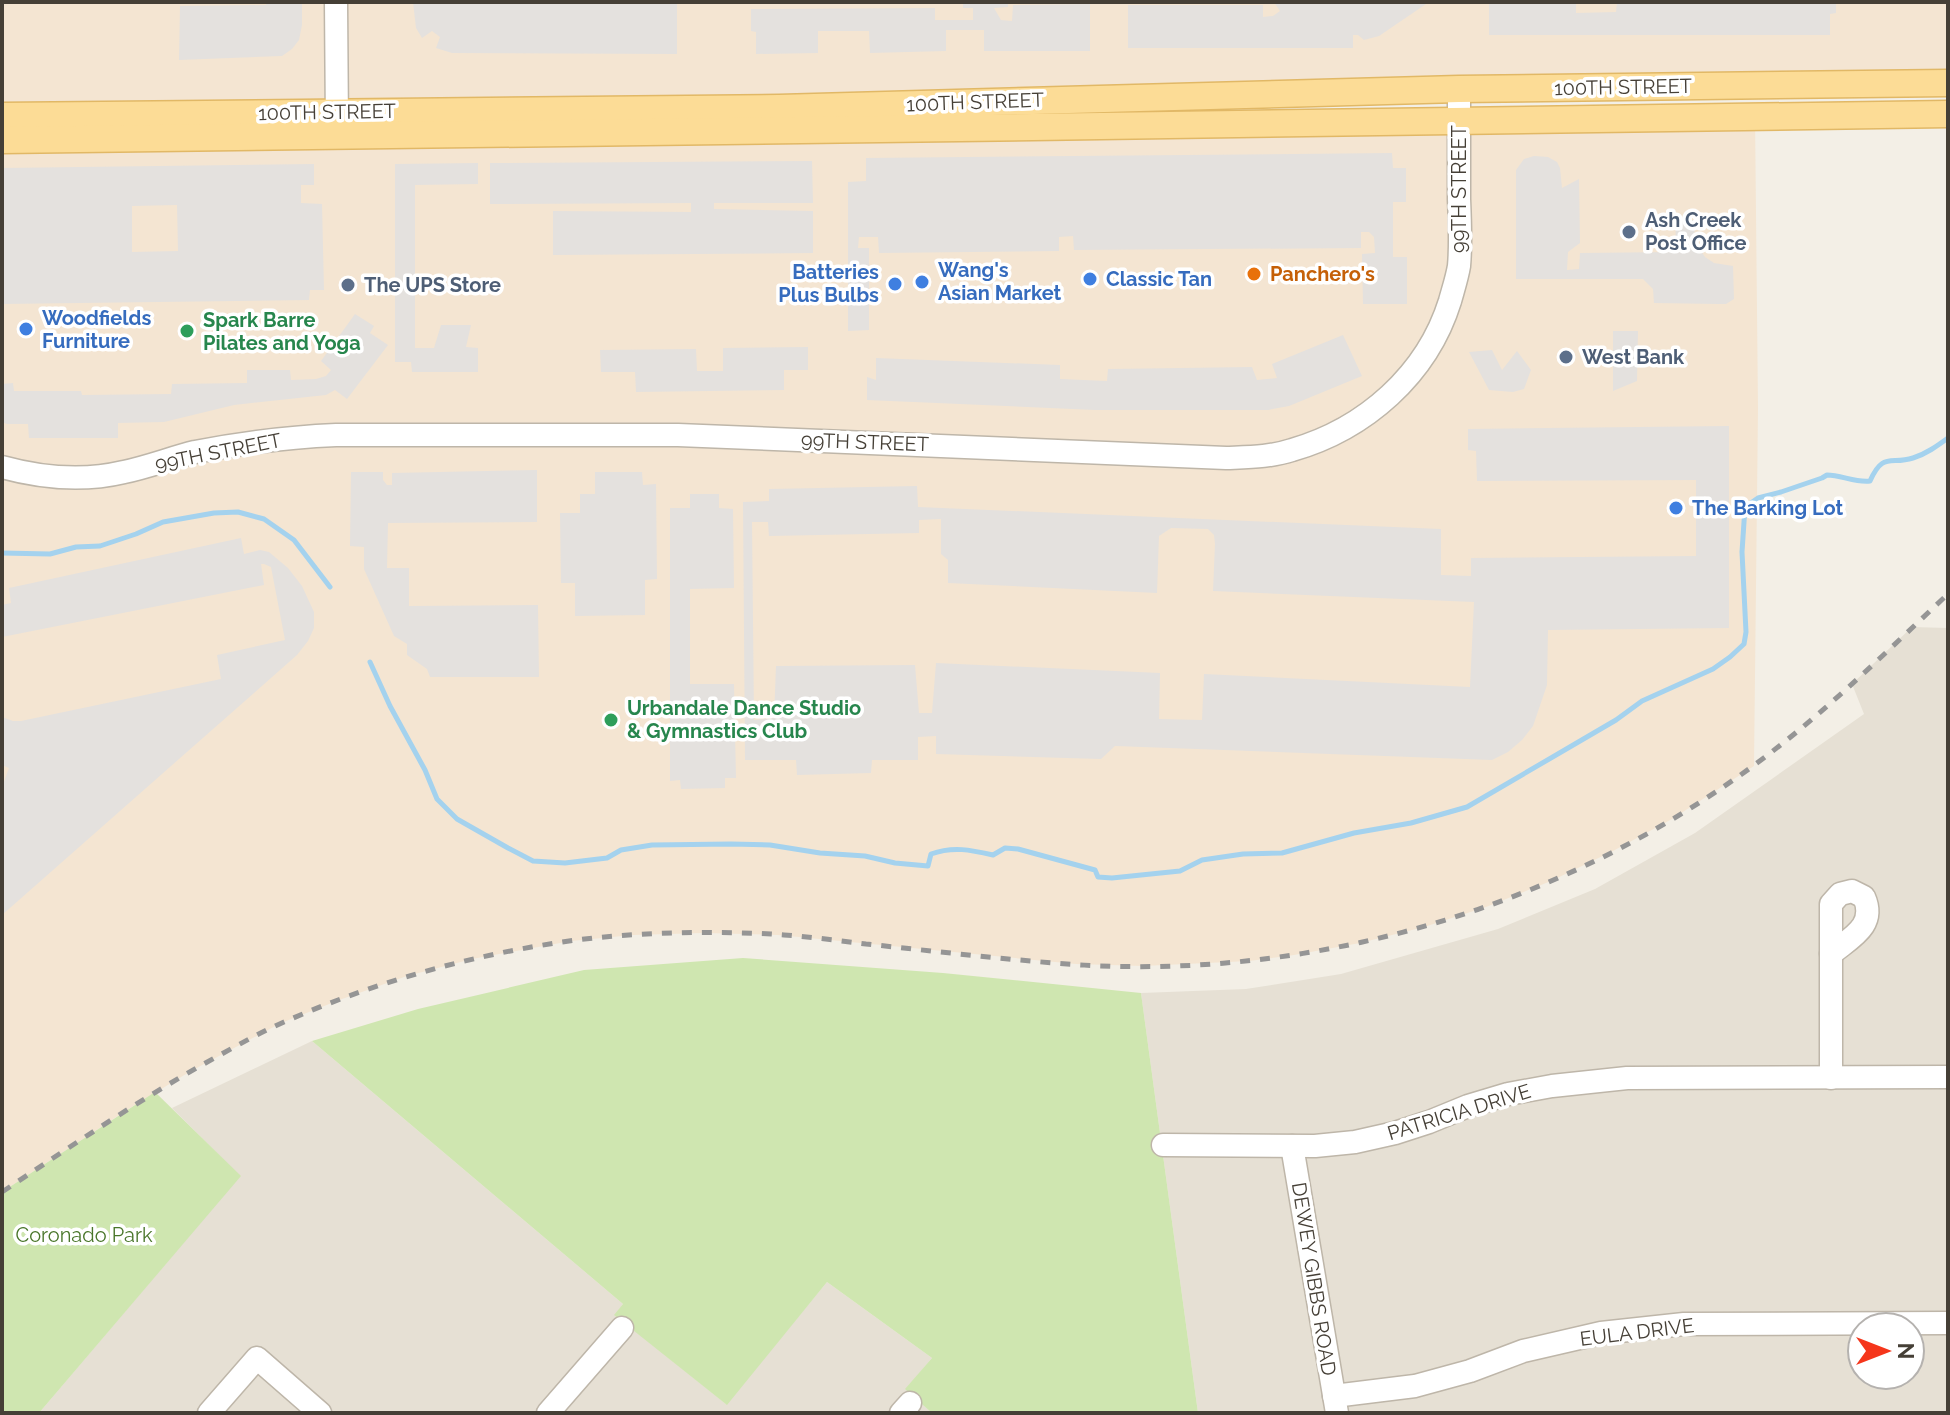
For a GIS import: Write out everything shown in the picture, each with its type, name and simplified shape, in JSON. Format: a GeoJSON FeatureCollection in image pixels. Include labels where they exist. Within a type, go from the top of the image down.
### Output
{"type":"FeatureCollection","features":[{"type":"Feature","properties":{"kind":"main road","name":"100TH STREET"},"geometry":{"type":"LineString","coordinates":[[2,140],[779,108],[1459,89],[1948,83]]}},
{"type":"Feature","properties":{"kind":"main road","name":"100TH STREET"},"geometry":{"type":"LineString","coordinates":[[2,116],[337,124],[1459,120],[1948,114]]}},
{"type":"Feature","properties":{"kind":"street"},"geometry":{"type":"LineString","coordinates":[[336,2],[337,124]]}},
{"type":"Feature","properties":{"kind":"street","name":"99TH STREET"},"geometry":{"type":"LineString","coordinates":[[2,467],[60,478],[90,478],[237,444],[287,437],[336,435],[678,435],[1226,458],[1258,457],[1291,451],[1342,431],[1378,407],[1402,384],[1431,344],[1446,315],[1458,267],[1459,89]]}},
{"type":"Feature","properties":{"kind":"street"},"geometry":{"type":"LineString","coordinates":[[1831,954],[1831,1078]]}},
{"type":"Feature","properties":{"kind":"street","name":"PATRICIA DRIVE"},"geometry":{"type":"LineString","coordinates":[[1163,1145],[1315,1146],[1355,1142],[1395,1133],[1508,1094],[1627,1078],[1948,1077]]}},
{"type":"Feature","properties":{"kind":"street","name":"DEWEY GIBBS ROAD"},"geometry":{"type":"LineString","coordinates":[[1292,1146],[1335,1405]]}},
{"type":"Feature","properties":{"kind":"street","name":"EULA DRIVE"},"geometry":{"type":"LineString","coordinates":[[1335,1405],[1470,1371],[1523,1351],[1601,1333],[1684,1324],[1948,1323]]}},
{"type":"Feature","properties":{"kind":"street"},"geometry":{"type":"LineString","coordinates":[[548,1413],[622,1328]]}},
{"type":"Feature","properties":{"kind":"street"},"geometry":{"type":"LineString","coordinates":[[209,1413],[257,1358],[320,1413]]}},
{"type":"Feature","properties":{"kind":"shaded area"},"geometry":{"type":"Polygon","coordinates":[[[2,2],[1948,2],[1948,83],[2,116],[2,2]]]}},
{"type":"Feature","properties":{"kind":"shaded area"},"geometry":{"type":"Polygon","coordinates":[[[267,2],[302,2],[299,40],[282,56],[179,60],[180,6],[266,5],[267,2]]]}},
{"type":"Feature","properties":{"kind":"shaded area"},"geometry":{"type":"Polygon","coordinates":[[[413,2],[677,2],[677,54],[452,53],[436,48],[440,37],[432,31],[422,38],[416,28],[413,2]]]}},
{"type":"Feature","properties":{"kind":"shaded area"},"geometry":{"type":"Polygon","coordinates":[[[963,2],[1008,2],[1008,7],[994,8],[1001,20],[1012,21],[1013,5],[1090,4],[1090,51],[984,51],[984,30],[946,30],[946,51],[870,53],[869,31],[818,31],[818,53],[756,54],[756,32],[751,31],[751,9],[935,8],[935,20],[973,20],[973,8],[963,8],[963,2]]]}},
{"type":"Feature","properties":{"kind":"shaded area"},"geometry":{"type":"Polygon","coordinates":[[[1274,2],[1429,2],[1379,36],[1364,40],[1353,35],[1353,48],[1128,48],[1128,5],[1263,5],[1263,17],[1280,11],[1274,2]]]}},
{"type":"Feature","properties":{"kind":"shaded area"},"geometry":{"type":"Polygon","coordinates":[[[1489,2],[1576,2],[1576,13],[1616,12],[1617,2],[1836,2],[1836,13],[1830,14],[1830,35],[1489,35],[1489,2]]]}},
{"type":"Feature","properties":{"kind":"shaded area"},"geometry":{"type":"Polygon","coordinates":[[[1755,116],[1758,408],[1754,766],[1672,819],[1551,881],[1486,907],[1360,943],[1249,961],[1143,966],[1076,964],[778,935],[704,933],[571,941],[472,959],[407,976],[281,1023],[191,1071],[2,1192],[2,140],[1755,116]]]}},
{"type":"Feature","properties":{"kind":"shaded area"},"geometry":{"type":"Polygon","coordinates":[[[1392,153],[1393,168],[1406,168],[1406,202],[1393,202],[1393,257],[1407,257],[1407,304],[1363,304],[1362,254],[1375,253],[1374,237],[1369,232],[1361,232],[1361,248],[1074,250],[1073,236],[1059,237],[1059,251],[879,253],[878,237],[859,237],[858,248],[869,248],[869,330],[848,331],[848,182],[866,181],[866,158],[1392,153]]]}},
{"type":"Feature","properties":{"kind":"shaded area"},"geometry":{"type":"Polygon","coordinates":[[[1548,157],[1557,162],[1562,188],[1579,179],[1580,243],[1568,252],[1567,270],[1579,269],[1580,253],[1675,252],[1676,220],[1695,220],[1694,241],[1705,257],[1714,263],[1733,266],[1734,299],[1726,304],[1654,303],[1653,289],[1643,279],[1516,279],[1516,170],[1524,159],[1548,157]]]}},
{"type":"Feature","properties":{"kind":"shaded area"},"geometry":{"type":"Polygon","coordinates":[[[812,161],[813,203],[714,203],[714,209],[813,211],[813,253],[553,255],[553,211],[691,212],[691,203],[490,204],[490,163],[812,161]]]}},
{"type":"Feature","properties":{"kind":"shaded area"},"geometry":{"type":"Polygon","coordinates":[[[478,163],[478,184],[415,185],[415,348],[434,348],[441,325],[471,325],[466,347],[478,348],[478,372],[412,372],[411,362],[395,362],[395,164],[478,163]]]}},
{"type":"Feature","properties":{"kind":"shaded area"},"geometry":{"type":"Polygon","coordinates":[[[314,164],[314,185],[301,185],[301,203],[322,204],[324,290],[310,290],[309,300],[2,304],[2,168],[314,164]],[[177,205],[132,206],[132,252],[178,251],[177,205]]]}},
{"type":"Feature","properties":{"kind":"shaded area"},"geometry":{"type":"Polygon","coordinates":[[[355,314],[374,326],[370,333],[388,345],[347,399],[335,390],[326,395],[234,405],[164,422],[118,423],[118,438],[29,438],[28,424],[2,422],[2,384],[13,383],[14,391],[81,391],[82,395],[171,394],[172,384],[247,383],[247,370],[290,370],[291,380],[326,376],[331,370],[321,361],[355,314]]]}},
{"type":"Feature","properties":{"kind":"shaded area"},"geometry":{"type":"Polygon","coordinates":[[[1613,331],[1638,331],[1637,381],[1613,391],[1613,331]]]}},
{"type":"Feature","properties":{"kind":"shaded area"},"geometry":{"type":"Polygon","coordinates":[[[1343,335],[1362,376],[1289,406],[1268,410],[1095,410],[867,400],[867,377],[876,380],[876,358],[1060,365],[1060,379],[1107,381],[1108,369],[1252,367],[1257,380],[1277,378],[1272,364],[1343,335]]]}},
{"type":"Feature","properties":{"kind":"shaded area"},"geometry":{"type":"Polygon","coordinates":[[[808,347],[808,370],[784,370],[784,390],[636,392],[635,372],[601,372],[600,350],[696,349],[697,371],[723,371],[723,348],[808,347]]]}},
{"type":"Feature","properties":{"kind":"shaded area"},"geometry":{"type":"Polygon","coordinates":[[[1492,350],[1502,370],[1517,351],[1531,370],[1524,389],[1513,392],[1489,390],[1469,352],[1492,350]]]}},
{"type":"Feature","properties":{"kind":"shaded area"},"geometry":{"type":"Polygon","coordinates":[[[1729,426],[1729,628],[1548,630],[1547,685],[1533,726],[1508,752],[1492,760],[1115,746],[1101,759],[936,754],[936,736],[918,737],[918,760],[872,760],[871,773],[797,775],[796,760],[745,760],[743,502],[769,501],[769,489],[917,486],[918,507],[1441,529],[1441,575],[1471,576],[1471,558],[1696,556],[1696,480],[1477,481],[1476,451],[1468,450],[1468,429],[1729,426]],[[941,519],[919,520],[919,533],[769,536],[768,522],[752,522],[754,720],[774,718],[776,666],[915,665],[919,713],[932,713],[936,663],[1160,673],[1159,719],[1202,720],[1204,674],[1470,687],[1474,602],[1213,591],[1215,544],[1214,535],[1208,529],[1171,528],[1159,536],[1157,593],[948,583],[948,560],[941,554],[941,519]]]}},
{"type":"Feature","properties":{"kind":"shaded area"},"geometry":{"type":"Polygon","coordinates":[[[537,470],[537,522],[388,523],[387,568],[409,568],[409,606],[538,605],[539,677],[430,677],[427,669],[407,655],[407,644],[394,636],[364,569],[364,547],[350,546],[351,472],[383,472],[383,480],[387,485],[392,485],[392,473],[537,470]]]}},
{"type":"Feature","properties":{"kind":"shaded area"},"geometry":{"type":"Polygon","coordinates":[[[595,472],[642,472],[643,485],[656,484],[657,579],[645,580],[645,615],[575,616],[575,583],[561,583],[560,513],[580,513],[580,494],[595,494],[595,472]]]}},
{"type":"Feature","properties":{"kind":"shaded area"},"geometry":{"type":"Polygon","coordinates":[[[690,494],[719,494],[719,508],[733,509],[734,588],[690,589],[690,684],[734,684],[736,778],[725,778],[725,788],[681,789],[680,780],[670,781],[670,508],[690,508],[690,494]]]}},
{"type":"Feature","properties":{"kind":"shaded area"},"geometry":{"type":"Polygon","coordinates":[[[241,538],[244,554],[260,550],[269,552],[288,568],[302,586],[314,612],[314,628],[308,641],[297,655],[2,915],[2,787],[9,768],[2,765],[2,717],[21,721],[221,679],[217,655],[285,640],[271,567],[264,564],[261,564],[264,585],[2,637],[2,605],[11,603],[9,588],[241,538]]]}},
{"type":"Feature","properties":{"kind":"shaded area"},"geometry":{"type":"Polygon","coordinates":[[[1912,627],[1948,628],[1948,1413],[1198,1413],[1141,993],[1246,989],[1341,974],[1498,929],[1595,889],[1695,833],[1864,714],[1852,684],[1912,627]]]}},
{"type":"Feature","properties":{"kind":"shaded area"},"geometry":{"type":"Polygon","coordinates":[[[312,1041],[623,1304],[615,1315],[726,1404],[827,1282],[932,1358],[906,1389],[932,1413],[39,1413],[240,1176],[172,1108],[312,1041]]]}},
{"type":"Feature","properties":{"kind":"green space"},"geometry":{"type":"Polygon","coordinates":[[[743,958],[943,973],[1141,993],[1198,1413],[932,1413],[905,1389],[932,1358],[827,1282],[727,1405],[614,1315],[623,1304],[312,1041],[418,1009],[584,970],[743,958]]]}},
{"type":"Feature","properties":{"kind":"green space","name":"Coronado Park"},"geometry":{"type":"Polygon","coordinates":[[[155,1092],[241,1176],[39,1413],[2,1413],[2,1192],[155,1092]]]}},
{"type":"Feature","properties":{"kind":"waterway"},"geometry":{"type":"LineString","coordinates":[[370,662],[437,799],[457,819],[533,861],[565,863],[607,858],[621,850],[652,845],[731,844],[770,845],[928,866],[931,854],[947,850],[993,855],[1005,848],[1095,870],[1098,877],[1180,871],[1202,860],[1243,854],[1282,853],[1467,807],[1616,720],[1642,701],[1713,669],[1744,644],[1742,552],[1745,507],[1758,498],[1827,475],[1870,481],[1883,463],[1918,456],[1948,438]]}},
{"type":"Feature","properties":{"kind":"waterway"},"geometry":{"type":"LineString","coordinates":[[2,553],[50,554],[76,547],[100,546],[163,522],[238,512],[264,519],[294,540],[330,587]]}},
{"type":"Feature","properties":{"kind":"railway"},"geometry":{"type":"LineString","coordinates":[[2,1192],[163,1088],[275,1026],[388,982],[460,962],[532,947],[645,934],[746,933],[1067,964],[1159,966],[1250,961],[1341,947],[1430,925],[1517,895],[1601,858],[1681,814],[1757,763],[1807,723],[1948,594]]}},
{"type":"Feature","properties":{"kind":"place","name":"Ash Creek Post Office"},"geometry":{"type":"Point","coordinates":[1629,232]}},
{"type":"Feature","properties":{"kind":"place","name":"Panchero's"},"geometry":{"type":"Point","coordinates":[1254,274]}},
{"type":"Feature","properties":{"kind":"place","name":"Classic Tan"},"geometry":{"type":"Point","coordinates":[1090,279]}},
{"type":"Feature","properties":{"kind":"place","name":"Wang's Asian Market"},"geometry":{"type":"Point","coordinates":[922,282]}},
{"type":"Feature","properties":{"kind":"place","name":"Batteries Plus Bulbs"},"geometry":{"type":"Point","coordinates":[895,284]}},
{"type":"Feature","properties":{"kind":"place","name":"The UPS Store"},"geometry":{"type":"Point","coordinates":[348,285]}},
{"type":"Feature","properties":{"kind":"place","name":"Woodfields Furniture"},"geometry":{"type":"Point","coordinates":[26,329]}},
{"type":"Feature","properties":{"kind":"place","name":"Spark Barre Pilates and Yoga"},"geometry":{"type":"Point","coordinates":[187,331]}},
{"type":"Feature","properties":{"kind":"place","name":"West Bank"},"geometry":{"type":"Point","coordinates":[1566,357]}},
{"type":"Feature","properties":{"kind":"place","name":"The Barking Lot"},"geometry":{"type":"Point","coordinates":[1676,508]}},
{"type":"Feature","properties":{"kind":"place","name":"Urbandale Dance Studio & Gymnastics Club"},"geometry":{"type":"Point","coordinates":[611,720]}}]}
